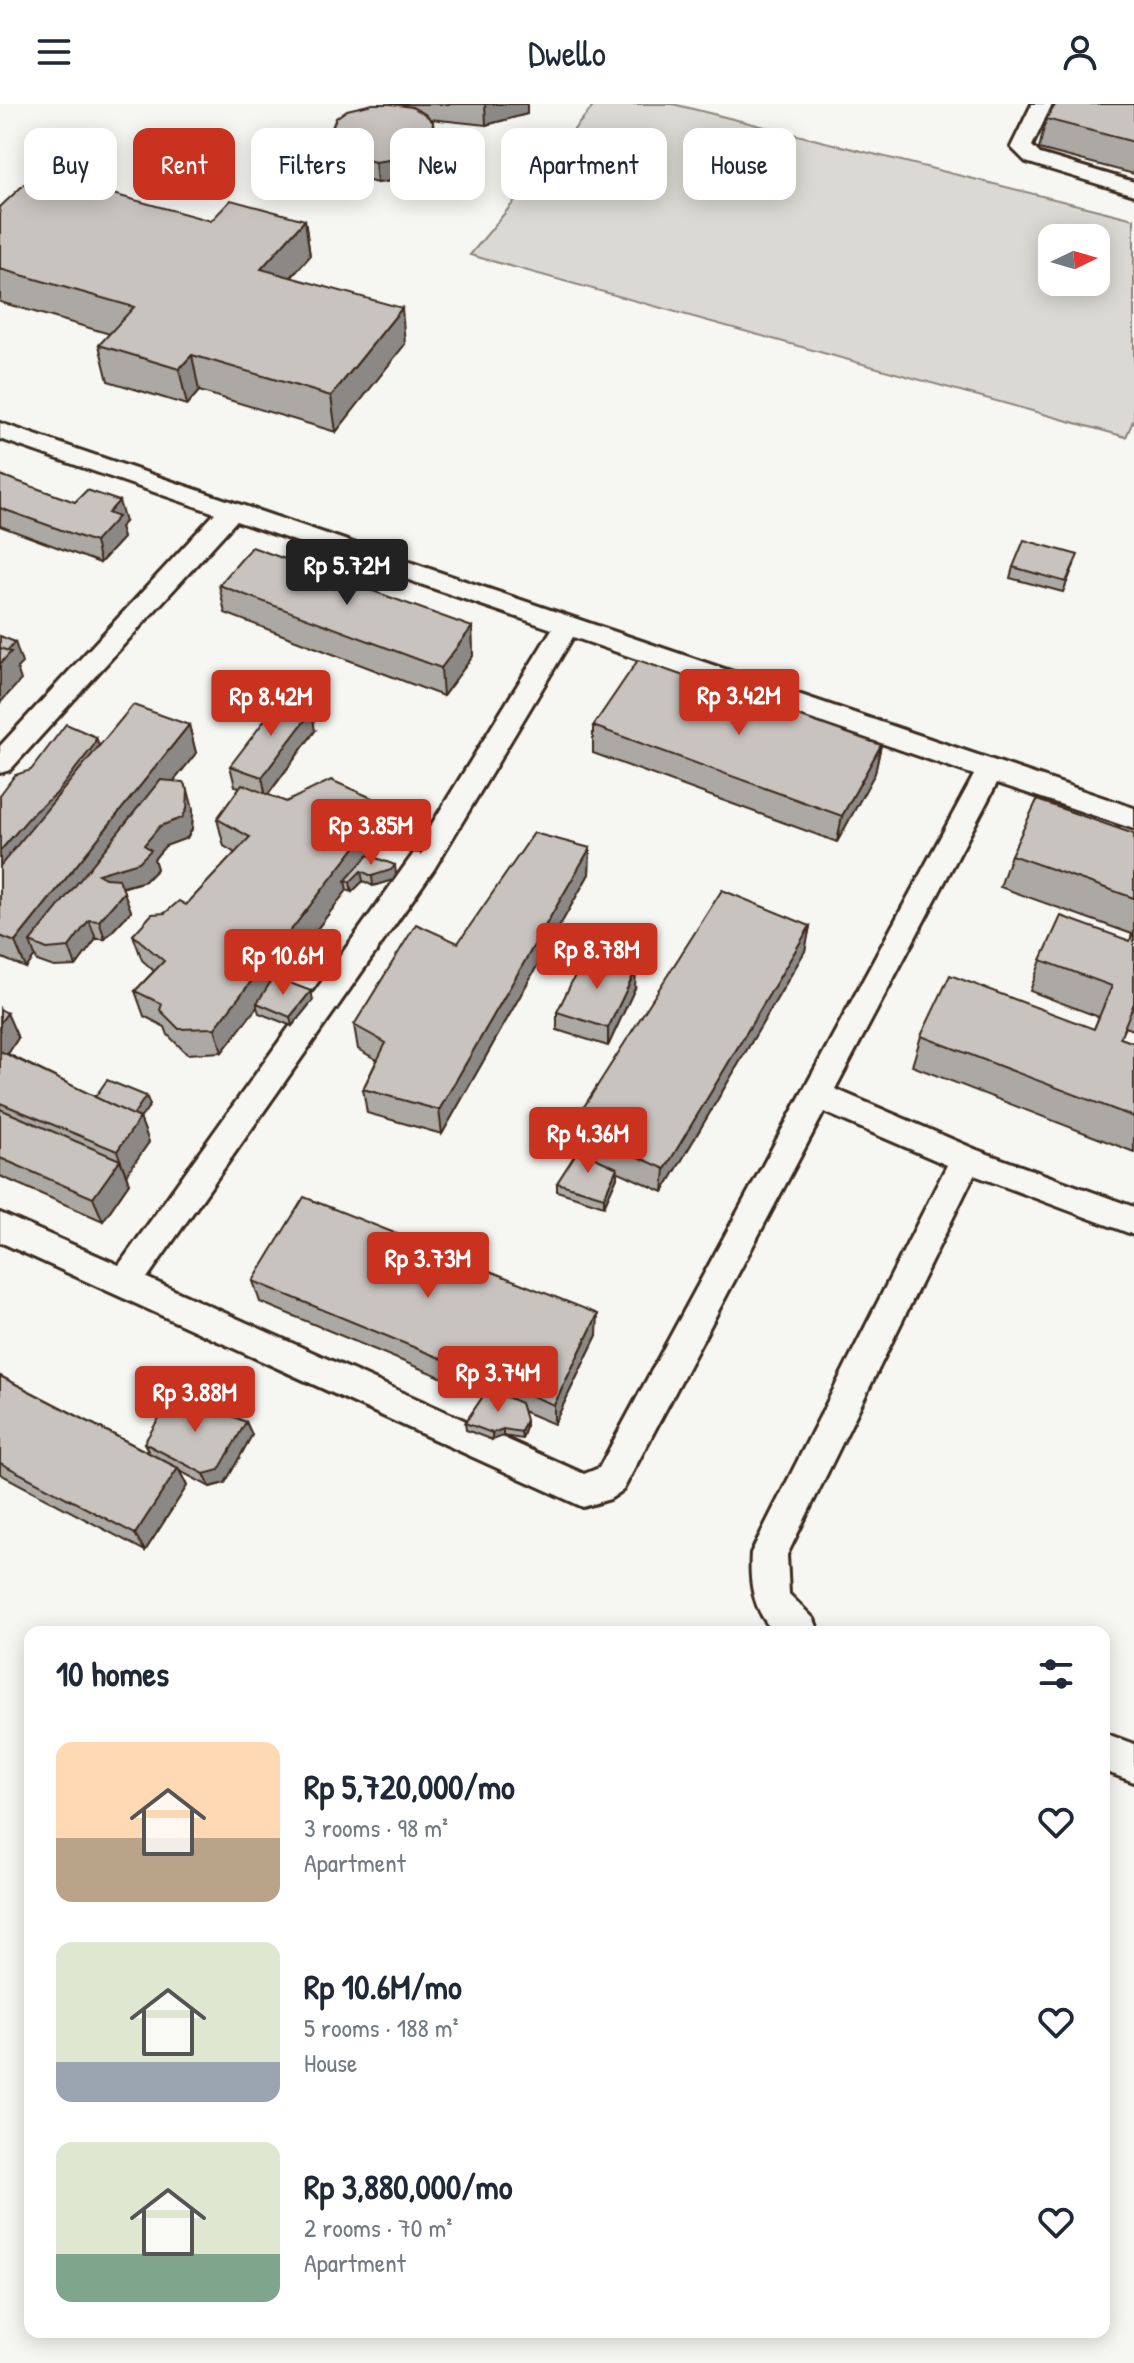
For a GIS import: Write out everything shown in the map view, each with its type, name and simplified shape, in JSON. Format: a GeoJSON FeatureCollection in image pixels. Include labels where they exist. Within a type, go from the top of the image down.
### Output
{"type":"FeatureCollection","features":[{"type":"Feature","properties":{"kind":"lane"},"geometry":{"type":"LineString","coordinates":[[1042,104],[1021,147],[1033,158],[1134,189]]}},
{"type":"Feature","properties":{"kind":"lane"},"geometry":{"type":"LineString","coordinates":[[0,431],[1134,819]]}},
{"type":"Feature","properties":{"kind":"lane"},"geometry":{"type":"LineString","coordinates":[[0,763],[231,511]]}},
{"type":"Feature","properties":{"kind":"lane"},"geometry":{"type":"LineString","coordinates":[[124,1284],[424,861],[567,626]]}},
{"type":"Feature","properties":{"kind":"lane"},"geometry":{"type":"LineString","coordinates":[[0,1227],[583,1491],[598,1488],[611,1479],[819,1096],[990,771]]}},
{"type":"Feature","properties":{"kind":"lane"},"geometry":{"type":"LineString","coordinates":[[819,1096],[966,1159],[1134,1221]]}},
{"type":"Feature","properties":{"kind":"lane"},"geometry":{"type":"LineString","coordinates":[[795,1626],[772,1604],[767,1579],[769,1553],[966,1159]]}},
{"type":"Feature","properties":{"kind":"lane"},"geometry":{"type":"LineString","coordinates":[[1110,1754],[1134,1763]]}},
{"type":"Feature","properties":{"kind":"shaded area"},"geometry":{"type":"Polygon","coordinates":[[[595,104],[673,104],[769,128],[683,128],[683,200],[796,200],[796,135],[1134,219],[1134,419],[1126,437],[470,255],[516,200],[667,200],[667,128],[575,128],[595,104]]]}},
{"type":"Feature","properties":{"kind":"building"},"geometry":{"type":"Polygon","coordinates":[[[373,104],[412,107],[433,122],[432,128],[390,128],[390,160],[375,162],[374,128],[332,128],[336,118],[347,110],[373,104]]]}},
{"type":"Feature","properties":{"kind":"building"},"geometry":{"type":"Polygon","coordinates":[[[1056,104],[1134,104],[1134,142],[1046,119],[1056,104]]]}},
{"type":"Feature","properties":{"kind":"building"},"geometry":{"type":"Polygon","coordinates":[[[24,184],[24,200],[117,200],[117,195],[211,221],[231,200],[305,220],[261,269],[402,308],[331,396],[192,355],[179,369],[99,345],[134,307],[0,269],[0,207],[24,184]]]}},
{"type":"Feature","properties":{"kind":"building"},"geometry":{"type":"Polygon","coordinates":[[[0,475],[75,502],[87,490],[119,501],[108,513],[118,517],[95,542],[0,508],[0,475]]]}},
{"type":"Feature","properties":{"kind":"building"},"geometry":{"type":"Polygon","coordinates":[[[1024,540],[1078,555],[1066,582],[1013,567],[1024,540]]]}},
{"type":"Feature","properties":{"kind":"building"},"geometry":{"type":"Polygon","coordinates":[[[252,547],[472,627],[441,668],[219,585],[252,547]]]}},
{"type":"Feature","properties":{"kind":"building"},"geometry":{"type":"Polygon","coordinates":[[[0,636],[15,642],[7,651],[0,648],[0,636]]]}},
{"type":"Feature","properties":{"kind":"building"},"geometry":{"type":"Polygon","coordinates":[[[0,648],[11,652],[0,664],[0,648]]]}},
{"type":"Feature","properties":{"kind":"building"},"geometry":{"type":"Polygon","coordinates":[[[638,660],[881,745],[842,816],[593,726],[638,660]]]}},
{"type":"Feature","properties":{"kind":"building"},"geometry":{"type":"Polygon","coordinates":[[[280,700],[312,711],[262,777],[230,766],[280,700]]]}},
{"type":"Feature","properties":{"kind":"building"},"geometry":{"type":"Polygon","coordinates":[[[133,705],[189,725],[15,942],[0,936],[0,866],[133,705]]]}},
{"type":"Feature","properties":{"kind":"building"},"geometry":{"type":"Polygon","coordinates":[[[66,724],[96,737],[94,745],[56,794],[34,812],[0,851],[0,795],[15,775],[31,770],[66,724]]]}},
{"type":"Feature","properties":{"kind":"building"},"geometry":{"type":"Polygon","coordinates":[[[160,780],[183,782],[188,790],[187,809],[182,818],[160,826],[144,845],[151,850],[139,862],[98,874],[119,879],[124,892],[99,921],[89,920],[69,947],[47,949],[30,942],[160,780]]]}},
{"type":"Feature","properties":{"kind":"building"},"geometry":{"type":"Polygon","coordinates":[[[331,780],[388,805],[215,1028],[179,1029],[160,1010],[162,1004],[135,991],[164,961],[133,935],[152,914],[165,913],[179,901],[186,905],[250,837],[217,819],[242,784],[286,802],[331,780]]]}},
{"type":"Feature","properties":{"kind":"building"},"geometry":{"type":"Polygon","coordinates":[[[1037,800],[1134,834],[1134,898],[1011,855],[1037,800]]]}},
{"type":"Feature","properties":{"kind":"building"},"geometry":{"type":"Polygon","coordinates":[[[416,822],[428,825],[420,843],[409,842],[416,822]]]}},
{"type":"Feature","properties":{"kind":"building"},"geometry":{"type":"Polygon","coordinates":[[[534,833],[590,848],[439,1110],[363,1089],[386,1043],[354,1025],[416,924],[458,943],[534,833]]]}},
{"type":"Feature","properties":{"kind":"building"},"geometry":{"type":"Polygon","coordinates":[[[368,855],[395,865],[391,870],[372,876],[361,871],[350,882],[345,881],[368,855]]]}},
{"type":"Feature","properties":{"kind":"building"},"geometry":{"type":"Polygon","coordinates":[[[722,890],[810,926],[665,1169],[571,1127],[722,890]]]}},
{"type":"Feature","properties":{"kind":"building"},"geometry":{"type":"Polygon","coordinates":[[[1061,916],[1130,941],[1134,931],[1134,1003],[1120,1038],[1134,1043],[1134,1117],[921,1036],[950,975],[1094,1029],[1112,986],[1041,960],[1061,916]]]}},
{"type":"Feature","properties":{"kind":"building"},"geometry":{"type":"Polygon","coordinates":[[[585,955],[636,970],[608,1028],[557,1012],[585,955]]]}},
{"type":"Feature","properties":{"kind":"building"},"geometry":{"type":"Polygon","coordinates":[[[274,977],[311,991],[290,1017],[257,1003],[274,977]]]}},
{"type":"Feature","properties":{"kind":"building"},"geometry":{"type":"Polygon","coordinates":[[[0,1009],[7,1013],[0,1023],[0,1009]]]}},
{"type":"Feature","properties":{"kind":"building"},"geometry":{"type":"Polygon","coordinates":[[[0,1051],[140,1118],[117,1151],[0,1103],[0,1051]]]}},
{"type":"Feature","properties":{"kind":"building"},"geometry":{"type":"Polygon","coordinates":[[[107,1080],[146,1096],[133,1115],[95,1097],[107,1080]]]}},
{"type":"Feature","properties":{"kind":"building"},"geometry":{"type":"Polygon","coordinates":[[[0,1109],[120,1160],[93,1198],[0,1158],[0,1109]]]}},
{"type":"Feature","properties":{"kind":"building"},"geometry":{"type":"Polygon","coordinates":[[[578,1150],[617,1168],[604,1197],[557,1183],[578,1150]]]}},
{"type":"Feature","properties":{"kind":"building"},"geometry":{"type":"Polygon","coordinates":[[[304,1197],[598,1314],[554,1405],[253,1281],[304,1197]]]}},
{"type":"Feature","properties":{"kind":"building"},"geometry":{"type":"Polygon","coordinates":[[[0,1376],[178,1468],[135,1534],[0,1463],[0,1376]]]}},
{"type":"Feature","properties":{"kind":"building"},"geometry":{"type":"Polygon","coordinates":[[[488,1389],[521,1403],[526,1420],[521,1432],[503,1429],[492,1433],[465,1423],[488,1389]]]}},
{"type":"Feature","properties":{"kind":"building"},"geometry":{"type":"Polygon","coordinates":[[[175,1392],[246,1422],[219,1470],[204,1474],[144,1443],[175,1392]]]}}]}
